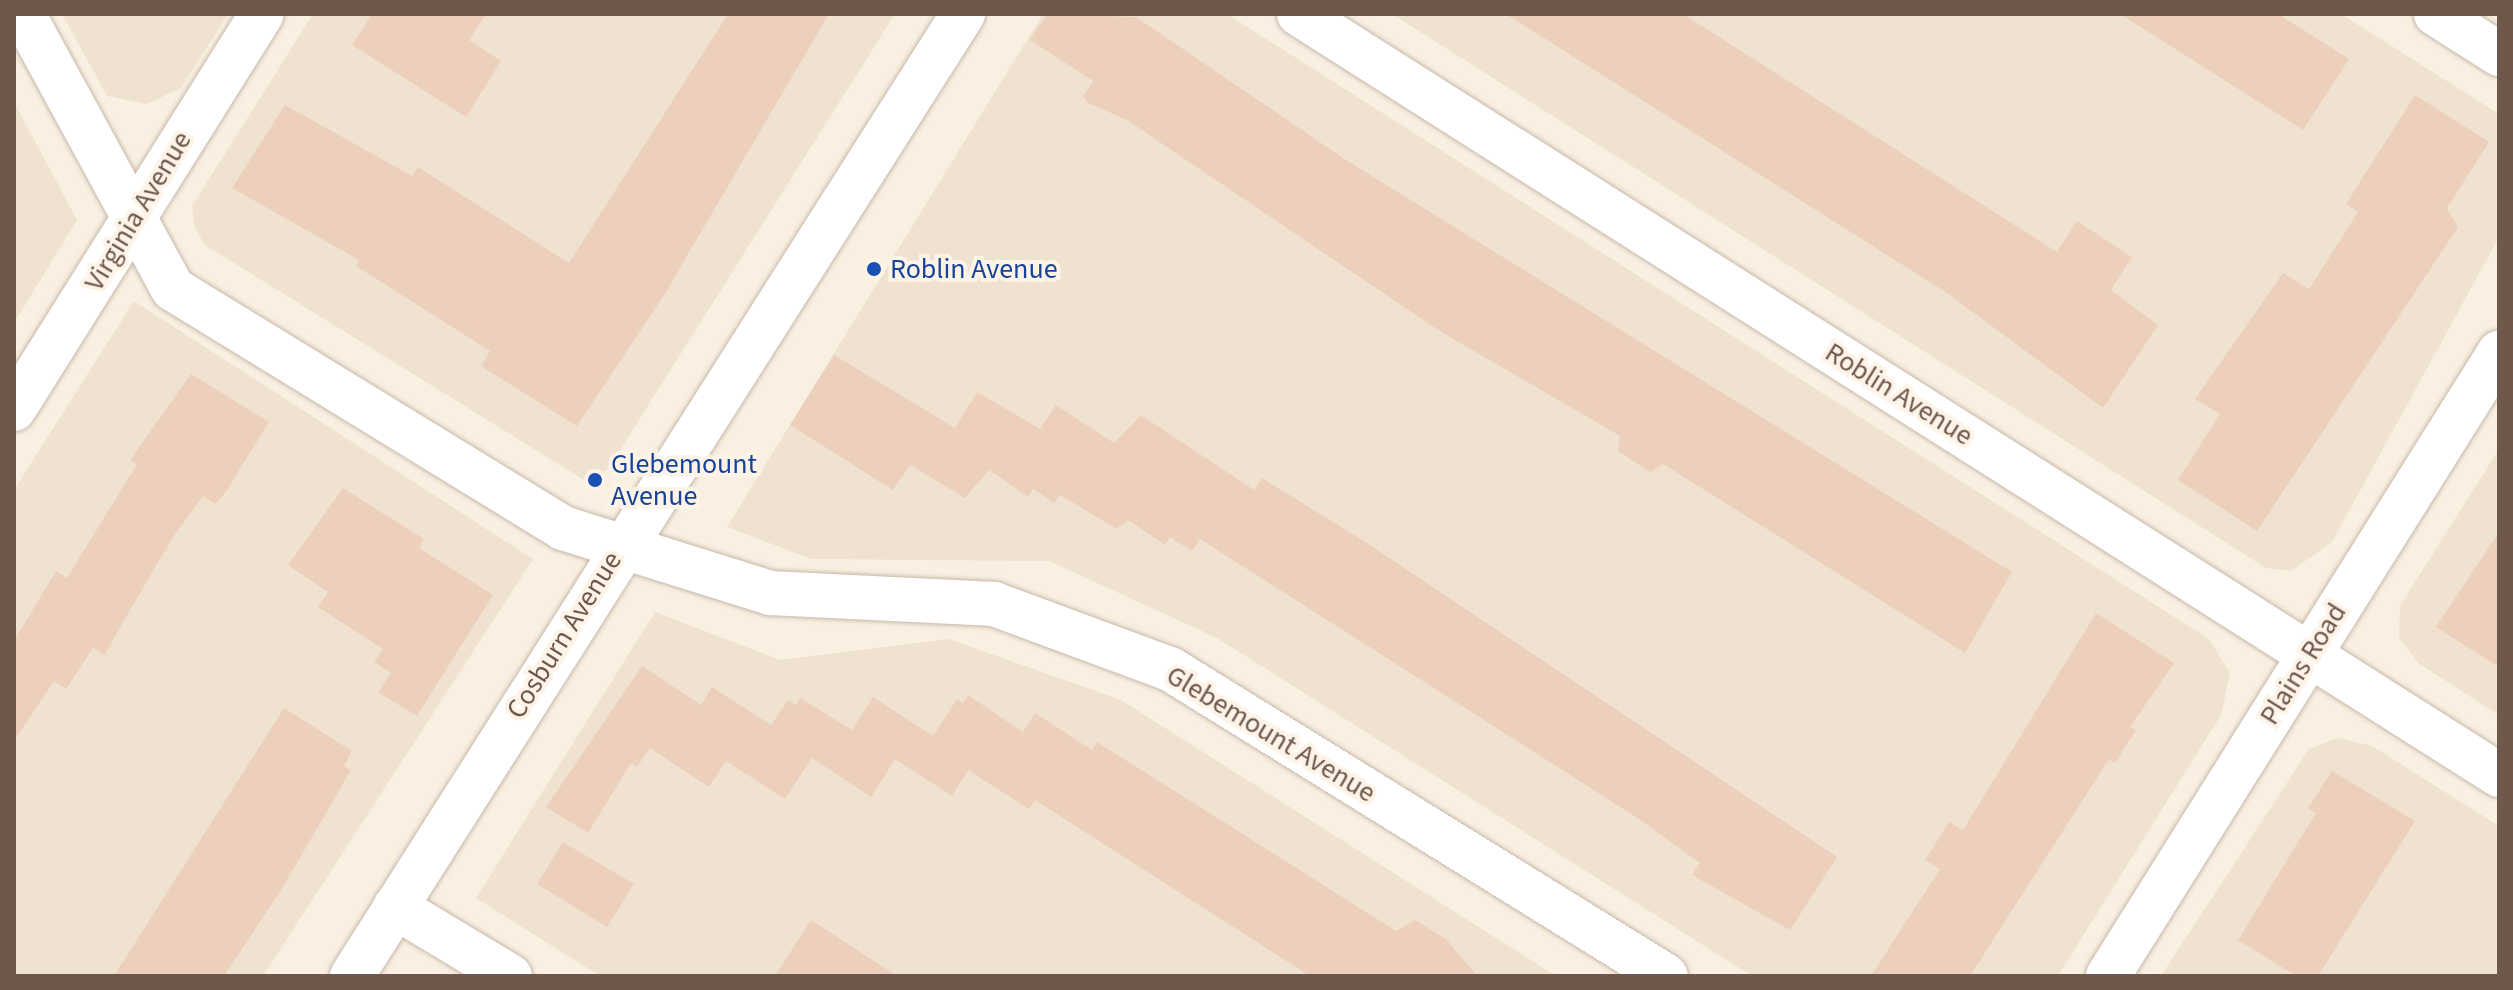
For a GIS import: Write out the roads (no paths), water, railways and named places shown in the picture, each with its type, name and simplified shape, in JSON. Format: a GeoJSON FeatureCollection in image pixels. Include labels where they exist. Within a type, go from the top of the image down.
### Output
{"type":"FeatureCollection","features":[{"type":"Feature","properties":{"kind":"street","name":"Glebemount Avenue"},"geometry":{"type":"LineString","coordinates":[[23,14],[173,289],[563,528],[617,549],[771,593],[994,604],[1170,669],[1666,976]]}},
{"type":"Feature","properties":{"kind":"street","name":"Virginia Avenue"},"geometry":{"type":"LineString","coordinates":[[14,409],[262,14]]}},
{"type":"Feature","properties":{"kind":"street","name":"Cosburn Avenue"},"geometry":{"type":"LineString","coordinates":[[352,976],[617,549],[963,14]]}},
{"type":"Feature","properties":{"kind":"street","name":"Roblin Avenue"},"geometry":{"type":"LineString","coordinates":[[1299,14],[2499,775]]}},
{"type":"Feature","properties":{"kind":"street"},"geometry":{"type":"LineString","coordinates":[[2436,14],[2499,54]]}},
{"type":"Feature","properties":{"kind":"street","name":"Plains Road"},"geometry":{"type":"LineString","coordinates":[[2108,976],[2499,353]]}},
{"type":"Feature","properties":{"kind":"street"},"geometry":{"type":"LineString","coordinates":[[395,907],[510,976]]}},
{"type":"Feature","properties":{"kind":"place","name":"Roblin Avenue"},"geometry":{"type":"Point","coordinates":[874,269]}},
{"type":"Feature","properties":{"kind":"place","name":"Glebemount Avenue"},"geometry":{"type":"Point","coordinates":[595,480]}}]}
